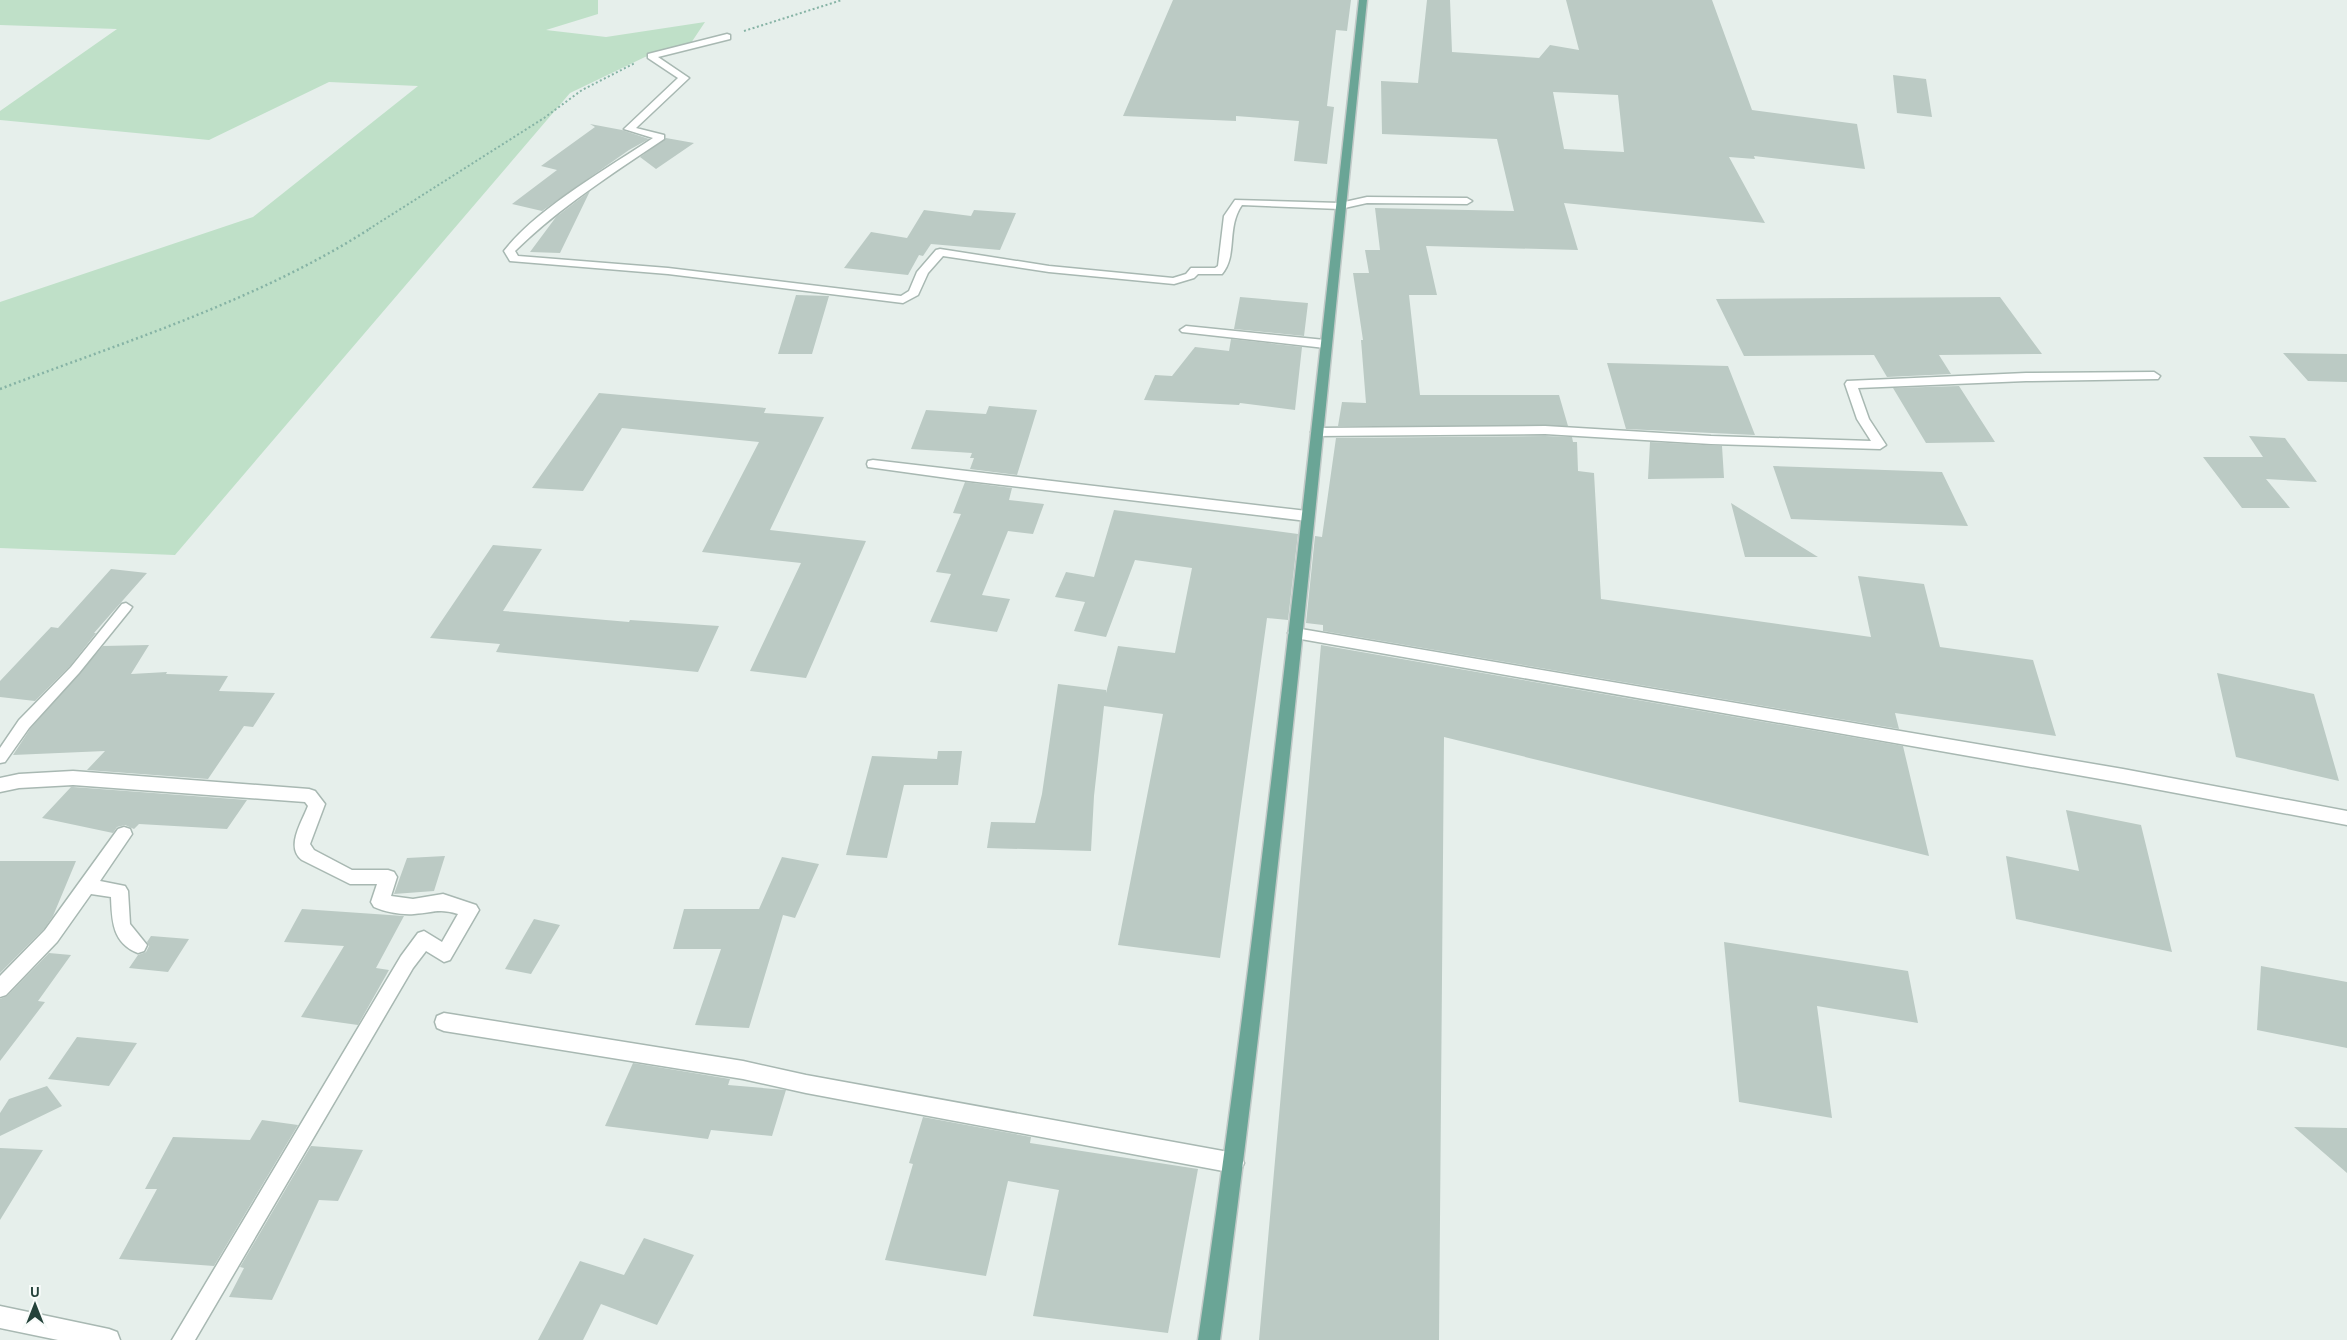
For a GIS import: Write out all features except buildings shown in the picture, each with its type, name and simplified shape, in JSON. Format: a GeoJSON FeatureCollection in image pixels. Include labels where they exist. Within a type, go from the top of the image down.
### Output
{"type":"FeatureCollection","features":[{"type":"Feature","properties":{"kind":"main road"},"geometry":{"type":"LineString","coordinates":[[1209,1340],[1234,1163],[1295,633],[1363,0]]}},
{"type":"Feature","properties":{"kind":"street"},"geometry":{"type":"LineString","coordinates":[[651,56],[727,37]]}},
{"type":"Feature","properties":{"kind":"street"},"geometry":{"type":"LineString","coordinates":[[651,56],[684,78],[629,129],[661,137],[530,228],[509,251],[514,259],[668,271],[858,296],[903,300],[914,293],[923,272],[940,252],[1049,269],[1174,281],[1190,276],[1195,270],[1218,272],[1222,266],[1229,216],[1239,202],[1340,206],[1367,200],[1467,200]]}},
{"type":"Feature","properties":{"kind":"street"},"geometry":{"type":"LineString","coordinates":[[1186,330],[1325,344]]}},
{"type":"Feature","properties":{"kind":"street"},"geometry":{"type":"LineString","coordinates":[[1317,432],[1545,430],[1711,440],[1880,445],[1863,419],[1851,384],[2026,377],[2154,376]]}},
{"type":"Feature","properties":{"kind":"street"},"geometry":{"type":"LineString","coordinates":[[873,464],[969,478],[1307,516]]}},
{"type":"Feature","properties":{"kind":"street"},"geometry":{"type":"LineString","coordinates":[[1295,633],[2123,776],[2347,818]]}},
{"type":"Feature","properties":{"kind":"street"},"geometry":{"type":"LineString","coordinates":[[0,785],[19,781],[73,778],[310,796],[317,804],[302,844],[303,850],[308,855],[350,877],[388,877],[380,902],[412,907],[443,902],[470,910],[444,954],[424,939],[407,962],[183,1340]]}},
{"type":"Feature","properties":{"kind":"street"},"geometry":{"type":"LineString","coordinates":[[0,989],[51,936],[124,834]]}},
{"type":"Feature","properties":{"kind":"street"},"geometry":{"type":"LineString","coordinates":[[88,886],[119,891],[121,927],[138,945]]}},
{"type":"Feature","properties":{"kind":"street"},"geometry":{"type":"LineString","coordinates":[[444,1022],[743,1070],[806,1084],[1234,1163]]}},
{"type":"Feature","properties":{"kind":"street"},"geometry":{"type":"LineString","coordinates":[[0,1318],[109,1340]]}},
{"type":"Feature","properties":{"kind":"lane"},"geometry":{"type":"LineString","coordinates":[[0,758],[24,724],[76,670],[126,607]]}},
{"type":"Feature","properties":{"kind":"path"},"geometry":{"type":"LineString","coordinates":[[727,37],[842,0]]}},
{"type":"Feature","properties":{"kind":"path"},"geometry":{"type":"LineString","coordinates":[[0,389],[217,307],[282,278],[357,236],[544,118],[582,90],[651,56]]}},
{"type":"Feature","properties":{"kind":"green space"},"geometry":{"type":"Polygon","coordinates":[[[0,0],[598,0],[598,14],[546,30],[606,37],[705,22],[691,43],[645,57],[570,93],[175,555],[0,548],[0,302],[253,217],[418,86],[329,82],[209,140],[0,120],[0,111],[117,29],[0,25],[0,0]]]}}]}
